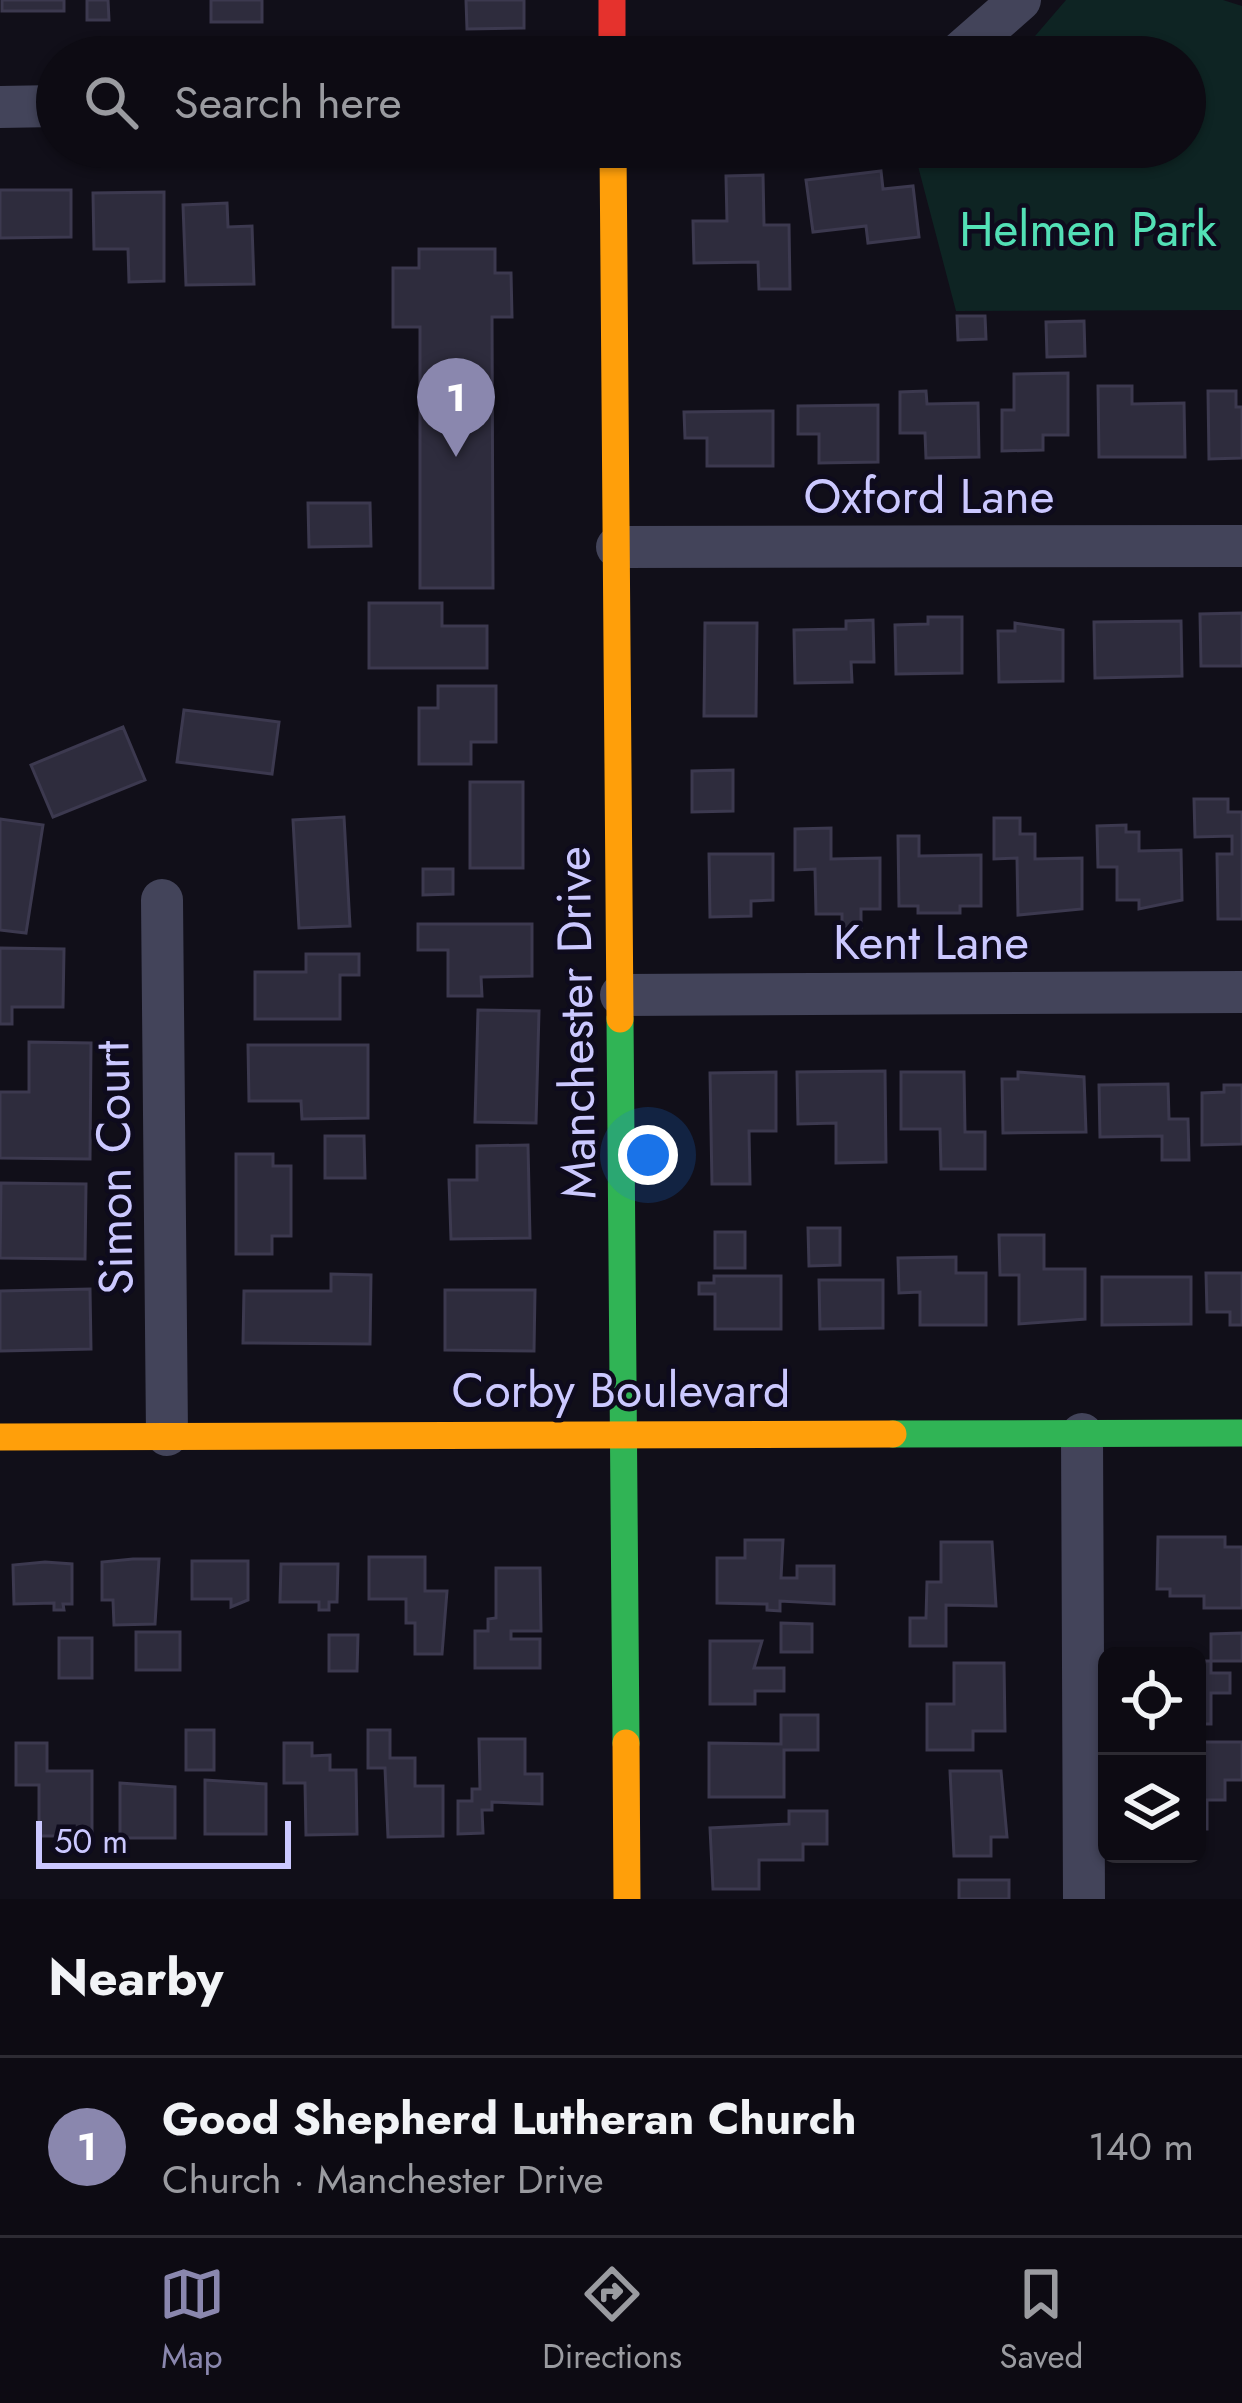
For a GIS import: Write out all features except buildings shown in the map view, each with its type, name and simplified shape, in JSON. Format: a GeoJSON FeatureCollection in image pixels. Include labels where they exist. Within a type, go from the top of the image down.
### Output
{"type":"FeatureCollection","features":[{"type":"Feature","properties":{"kind":"street"},"geometry":{"type":"LineString","coordinates":[[611,0],[612,36]]}},
{"type":"Feature","properties":{"kind":"street"},"geometry":{"type":"LineString","coordinates":[[980,36],[1020,0]]}},
{"type":"Feature","properties":{"kind":"street"},"geometry":{"type":"LineString","coordinates":[[0,107],[36,106]]}},
{"type":"Feature","properties":{"kind":"street","name":"Manchester Drive"},"geometry":{"type":"LineString","coordinates":[[613,168],[627,1899]]}},
{"type":"Feature","properties":{"kind":"street","name":"Oxford Lane"},"geometry":{"type":"LineString","coordinates":[[617,547],[1242,546]]}},
{"type":"Feature","properties":{"kind":"street","name":"Simon Court"},"geometry":{"type":"LineString","coordinates":[[162,900],[166,1436]]}},
{"type":"Feature","properties":{"kind":"street","name":"Kent Lane"},"geometry":{"type":"LineString","coordinates":[[622,995],[1242,992]]}},
{"type":"Feature","properties":{"kind":"street","name":"Corby Boulevard"},"geometry":{"type":"LineString","coordinates":[[0,1437],[1242,1433]]}},
{"type":"Feature","properties":{"kind":"street"},"geometry":{"type":"LineString","coordinates":[[1082,1434],[1084,1899]]}},
{"type":"Feature","properties":{"kind":"green space","name":"Helmen Park"},"geometry":{"type":"Polygon","coordinates":[[[1066,0],[1223,0],[1242,6],[1242,310],[956,311],[919,168],[1206,168],[1206,36],[1035,36],[1066,0]]]}},
{"type":"Feature","properties":{"kind":"traffic: fast"},"geometry":{"type":"LineString","coordinates":[[620,1019],[626,1743]]}},
{"type":"Feature","properties":{"kind":"traffic: fast"},"geometry":{"type":"LineString","coordinates":[[893,1434],[1242,1433]]}},
{"type":"Feature","properties":{"kind":"traffic: slow"},"geometry":{"type":"LineString","coordinates":[[613,168],[620,1019]]}},
{"type":"Feature","properties":{"kind":"traffic: slow"},"geometry":{"type":"LineString","coordinates":[[0,1437],[893,1434]]}},
{"type":"Feature","properties":{"kind":"traffic: slow"},"geometry":{"type":"LineString","coordinates":[[626,1743],[627,1899]]}},
{"type":"Feature","properties":{"kind":"traffic: jam"},"geometry":{"type":"LineString","coordinates":[[612,0],[612,36]]}},
{"type":"Feature","properties":{"kind":"place","name":"Good Shepherd Lutheran Church"},"geometry":{"type":"Point","coordinates":[456,457]}}]}
